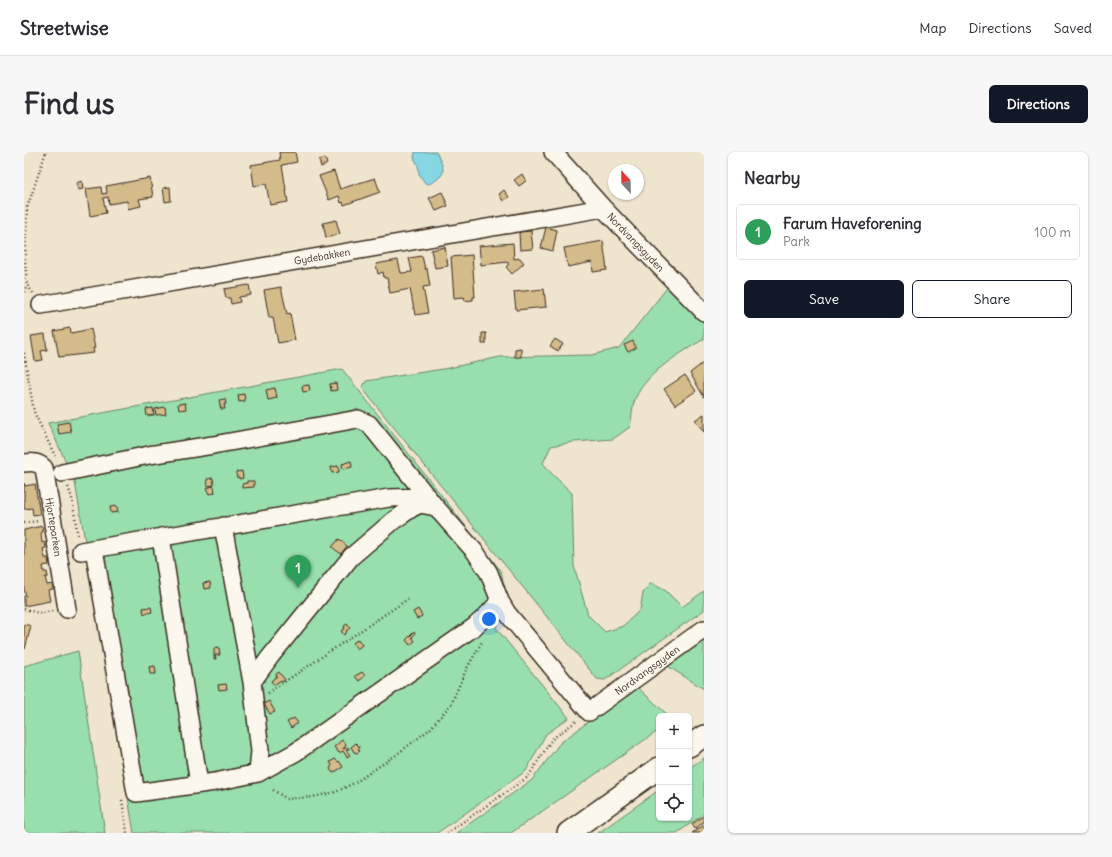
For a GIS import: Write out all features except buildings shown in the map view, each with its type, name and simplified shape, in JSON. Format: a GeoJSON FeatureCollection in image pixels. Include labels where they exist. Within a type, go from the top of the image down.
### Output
{"type":"FeatureCollection","features":[{"type":"Feature","properties":{"kind":"main road"},"geometry":{"type":"LineString","coordinates":[[692,744],[704,736]]}},
{"type":"Feature","properties":{"kind":"main road"},"geometry":{"type":"LineString","coordinates":[[568,833],[656,770]]}},
{"type":"Feature","properties":{"kind":"street","name":"Nordvangsgyden"},"geometry":{"type":"LineString","coordinates":[[553,152],[603,208],[704,312]]}},
{"type":"Feature","properties":{"kind":"street","name":"Gydebakken"},"geometry":{"type":"LineString","coordinates":[[41,305],[603,208]]}},
{"type":"Feature","properties":{"kind":"street"},"geometry":{"type":"LineString","coordinates":[[62,473],[149,455],[358,419],[369,424],[431,502],[476,554],[489,574],[500,602],[589,712]]}},
{"type":"Feature","properties":{"kind":"street","name":"Hjorteparken"},"geometry":{"type":"LineString","coordinates":[[24,463],[34,462],[40,464],[44,468],[67,609]]}},
{"type":"Feature","properties":{"kind":"street"},"geometry":{"type":"LineString","coordinates":[[431,502],[389,498],[87,550],[136,793],[199,784],[258,773],[296,752],[474,627],[500,602]]}},
{"type":"Feature","properties":{"kind":"street"},"geometry":{"type":"LineString","coordinates":[[252,682],[270,657],[352,557],[393,521],[420,504],[431,502]]}},
{"type":"Feature","properties":{"kind":"street"},"geometry":{"type":"LineString","coordinates":[[223,526],[252,682],[260,751],[258,773]]}},
{"type":"Feature","properties":{"kind":"street"},"geometry":{"type":"LineString","coordinates":[[161,537],[199,784]]}},
{"type":"Feature","properties":{"kind":"street","name":"Nordvangsgyden"},"geometry":{"type":"LineString","coordinates":[[589,712],[704,629]]}},
{"type":"Feature","properties":{"kind":"path"},"geometry":{"type":"LineString","coordinates":[[41,305],[27,285],[24,260],[27,208],[46,152]]}},
{"type":"Feature","properties":{"kind":"path"},"geometry":{"type":"LineString","coordinates":[[24,292],[27,285]]}},
{"type":"Feature","properties":{"kind":"path"},"geometry":{"type":"LineString","coordinates":[[24,353],[34,412],[72,498],[87,550]]}},
{"type":"Feature","properties":{"kind":"path"},"geometry":{"type":"LineString","coordinates":[[254,703],[408,599]]}},
{"type":"Feature","properties":{"kind":"path"},"geometry":{"type":"LineString","coordinates":[[24,609],[39,613],[67,609]]}},
{"type":"Feature","properties":{"kind":"path"},"geometry":{"type":"LineString","coordinates":[[273,790],[286,799],[314,797],[336,792],[356,782],[396,755],[430,729],[451,704],[466,670],[485,635]]}},
{"type":"Feature","properties":{"kind":"path"},"geometry":{"type":"LineString","coordinates":[[447,833],[528,777],[552,739],[589,712]]}},
{"type":"Feature","properties":{"kind":"path"},"geometry":{"type":"LineString","coordinates":[[121,793],[127,833]]}},
{"type":"Feature","properties":{"kind":"green space"},"geometry":{"type":"Polygon","coordinates":[[[667,288],[704,323],[704,339],[685,350],[648,379],[636,397],[630,427],[613,439],[574,442],[551,446],[543,463],[572,493],[574,566],[588,615],[605,632],[623,626],[640,610],[643,593],[651,583],[666,591],[682,607],[704,591],[704,610],[605,680],[597,679],[362,388],[366,381],[449,368],[500,357],[592,355],[619,348],[667,288]]]}},
{"type":"Feature","properties":{"kind":"green space"},"geometry":{"type":"Polygon","coordinates":[[[342,369],[501,571],[508,604],[496,628],[569,718],[546,734],[526,771],[437,833],[134,833],[75,482],[48,423],[342,369]]]}},
{"type":"Feature","properties":{"kind":"green space"},"geometry":{"type":"Polygon","coordinates":[[[704,639],[704,689],[666,665],[704,639]]]}},
{"type":"Feature","properties":{"kind":"green space"},"geometry":{"type":"Polygon","coordinates":[[[78,651],[105,833],[24,833],[24,666],[78,651]]]}},
{"type":"Feature","properties":{"kind":"green space"},"geometry":{"type":"Polygon","coordinates":[[[636,686],[666,713],[656,713],[656,732],[511,833],[456,833],[532,780],[560,743],[636,686]]]}},
{"type":"Feature","properties":{"kind":"green space"},"geometry":{"type":"Polygon","coordinates":[[[704,758],[704,814],[677,833],[598,833],[656,792],[656,821],[692,821],[692,766],[704,758]]]}},
{"type":"Feature","properties":{"kind":"water"},"geometry":{"type":"Polygon","coordinates":[[[415,152],[436,152],[443,167],[442,174],[439,178],[429,184],[425,183],[419,174],[418,165],[414,158],[415,152]]]}},
{"type":"Feature","properties":{"kind":"place","name":"Farum Haveforening"},"geometry":{"type":"Point","coordinates":[298,588]}}]}
